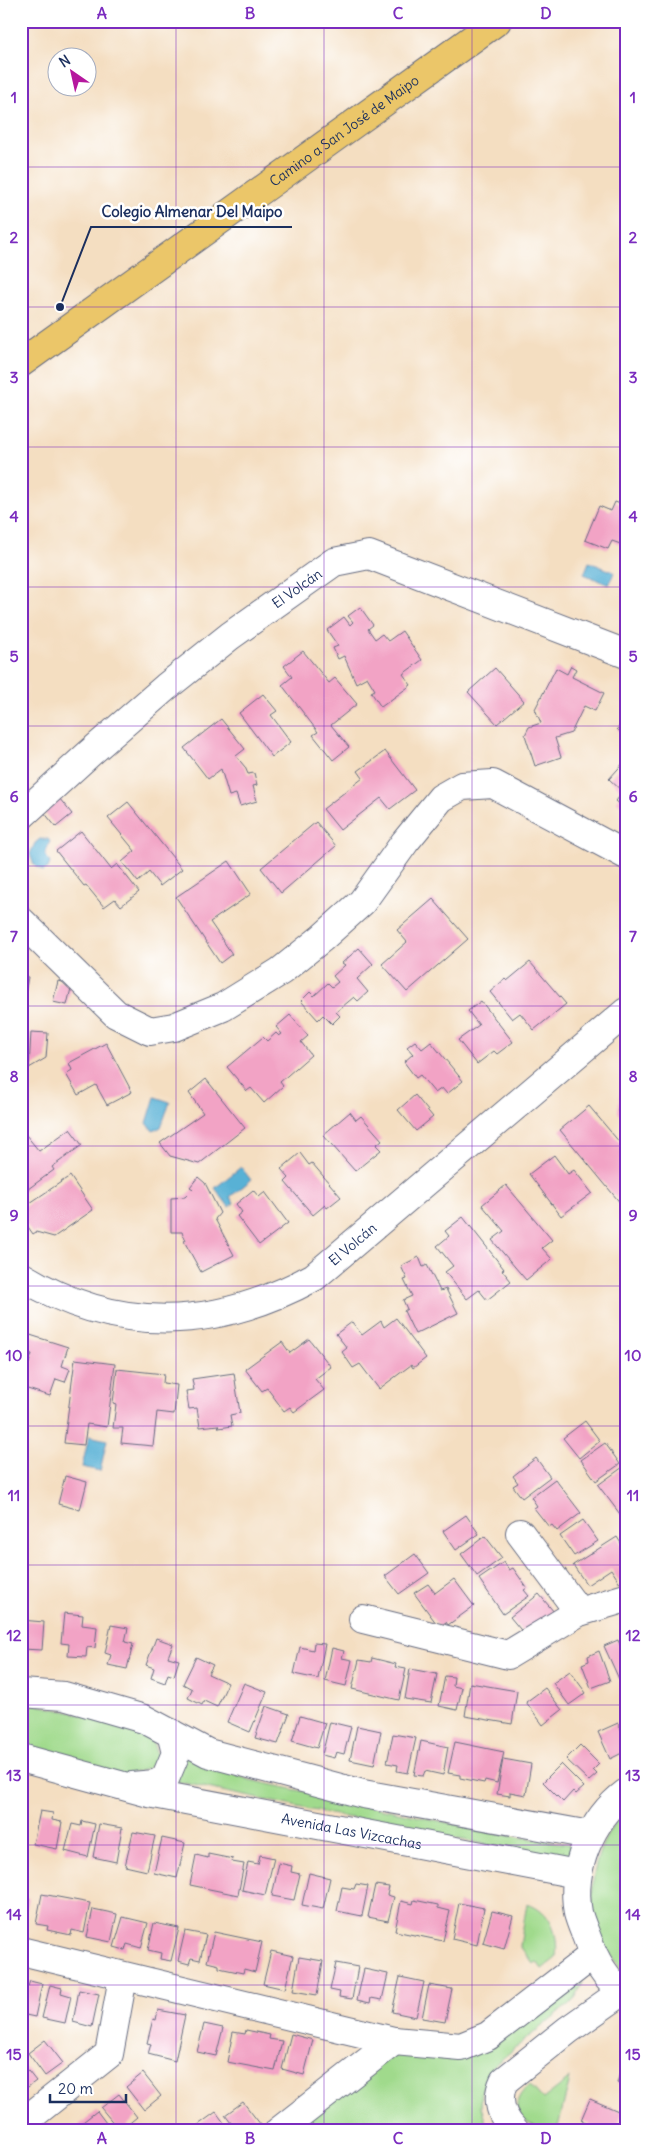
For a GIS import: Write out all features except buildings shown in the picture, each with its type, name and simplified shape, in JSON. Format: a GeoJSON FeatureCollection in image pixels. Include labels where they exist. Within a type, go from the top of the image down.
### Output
{"type":"FeatureCollection","features":[{"type":"Feature","properties":{"kind":"main road","name":"Camino a San José de Maipo"},"geometry":{"type":"LineString","coordinates":[[21,363],[497,21]]}},
{"type":"Feature","properties":{"kind":"street","name":"El Volcán"},"geometry":{"type":"LineString","coordinates":[[21,816],[166,687],[230,636],[334,562],[369,555],[626,654]]}},
{"type":"Feature","properties":{"kind":"street"},"geometry":{"type":"LineString","coordinates":[[21,922],[116,1014],[150,1031],[174,1027],[223,1007],[281,971],[362,902],[442,798],[462,786],[493,784],[626,855]]}},
{"type":"Feature","properties":{"kind":"street","name":"El Volcán"},"geometry":{"type":"LineString","coordinates":[[21,1276],[68,1300],[98,1310],[129,1316],[161,1319],[193,1318],[225,1313],[286,1293],[314,1277],[626,1012]]}},
{"type":"Feature","properties":{"kind":"street"},"geometry":{"type":"LineString","coordinates":[[520,1533],[579,1612]]}},
{"type":"Feature","properties":{"kind":"street"},"geometry":{"type":"LineString","coordinates":[[363,1620],[508,1655],[579,1612],[626,1598]]}},
{"type":"Feature","properties":{"kind":"street"},"geometry":{"type":"LineString","coordinates":[[21,1693],[64,1696],[144,1719],[208,1753],[363,1794],[590,1835]]}},
{"type":"Feature","properties":{"kind":"street","name":"Avenida Las Vizcachas"},"geometry":{"type":"LineString","coordinates":[[126,1786],[155,1784],[165,1779],[176,1753],[171,1733]]}},
{"type":"Feature","properties":{"kind":"street","name":"Avenida Las Vizcachas"},"geometry":{"type":"LineString","coordinates":[[21,1758],[149,1793],[578,1874]]}},
{"type":"Feature","properties":{"kind":"street"},"geometry":{"type":"LineString","coordinates":[[515,2131],[502,2114],[500,2105],[499,2094],[504,2081],[568,2030],[624,1993],[606,1975],[593,1955],[578,1912],[578,1874],[590,1835],[612,1803],[626,1793]]}},
{"type":"Feature","properties":{"kind":"street"},"geometry":{"type":"LineString","coordinates":[[21,1951],[122,1977],[394,2041],[461,2047],[488,2036],[593,1955]]}},
{"type":"Feature","properties":{"kind":"street"},"geometry":{"type":"LineString","coordinates":[[21,2124],[108,2054],[122,1977]]}},
{"type":"Feature","properties":{"kind":"street"},"geometry":{"type":"LineString","coordinates":[[279,2131],[394,2041]]}},
{"type":"Feature","properties":{"kind":"green space"},"geometry":{"type":"Polygon","coordinates":[[[21,1703],[29,1703],[96,1718],[142,1733],[153,1743],[158,1757],[147,1769],[124,1775],[21,1753],[21,1703]]]}},
{"type":"Feature","properties":{"kind":"green space"},"geometry":{"type":"Polygon","coordinates":[[[176,1753],[250,1780],[504,1835],[569,1844],[573,1849],[572,1855],[565,1860],[165,1779],[176,1753]]]}},
{"type":"Feature","properties":{"kind":"green space"},"geometry":{"type":"Polygon","coordinates":[[[626,1811],[626,1972],[611,1956],[601,1936],[594,1914],[593,1892],[595,1869],[601,1848],[612,1828],[626,1811]]]}},
{"type":"Feature","properties":{"kind":"green space"},"geometry":{"type":"Polygon","coordinates":[[[527,1903],[535,1906],[548,1917],[554,1932],[557,1949],[556,1958],[542,1969],[537,1962],[533,1964],[520,1946],[527,1903]]]}},
{"type":"Feature","properties":{"kind":"green space"},"geometry":{"type":"Polygon","coordinates":[[[583,1983],[574,2000],[492,2067],[482,2089],[481,2107],[489,2131],[292,2131],[398,2049],[425,2050],[563,1989],[583,1983]]]}},
{"type":"Feature","properties":{"kind":"green space"},"geometry":{"type":"Polygon","coordinates":[[[570,2078],[557,2131],[537,2127],[528,2123],[522,2117],[518,2110],[517,2102],[521,2094],[530,2085],[543,2099],[570,2078]]]}},
{"type":"Feature","properties":{"kind":"water"},"geometry":{"type":"Polygon","coordinates":[[[589,562],[614,572],[609,585],[584,574],[589,562]]]}},
{"type":"Feature","properties":{"kind":"water"},"geometry":{"type":"Polygon","coordinates":[[[40,839],[48,839],[50,841],[45,854],[50,863],[48,868],[43,871],[34,865],[30,854],[35,843],[40,839]]]}},
{"type":"Feature","properties":{"kind":"water"},"geometry":{"type":"Polygon","coordinates":[[[155,1097],[170,1102],[161,1127],[153,1131],[147,1123],[155,1097]]]}},
{"type":"Feature","properties":{"kind":"water"},"geometry":{"type":"Polygon","coordinates":[[[241,1167],[251,1180],[230,1197],[234,1203],[229,1207],[215,1188],[241,1167]]]}},
{"type":"Feature","properties":{"kind":"water"},"geometry":{"type":"Polygon","coordinates":[[[89,1436],[107,1440],[100,1471],[82,1467],[89,1436]]]}},
{"type":"Feature","properties":{"kind":"place","name":"Colegio Almenar Del Maipo"},"geometry":{"type":"Point","coordinates":[60,307]}}]}
